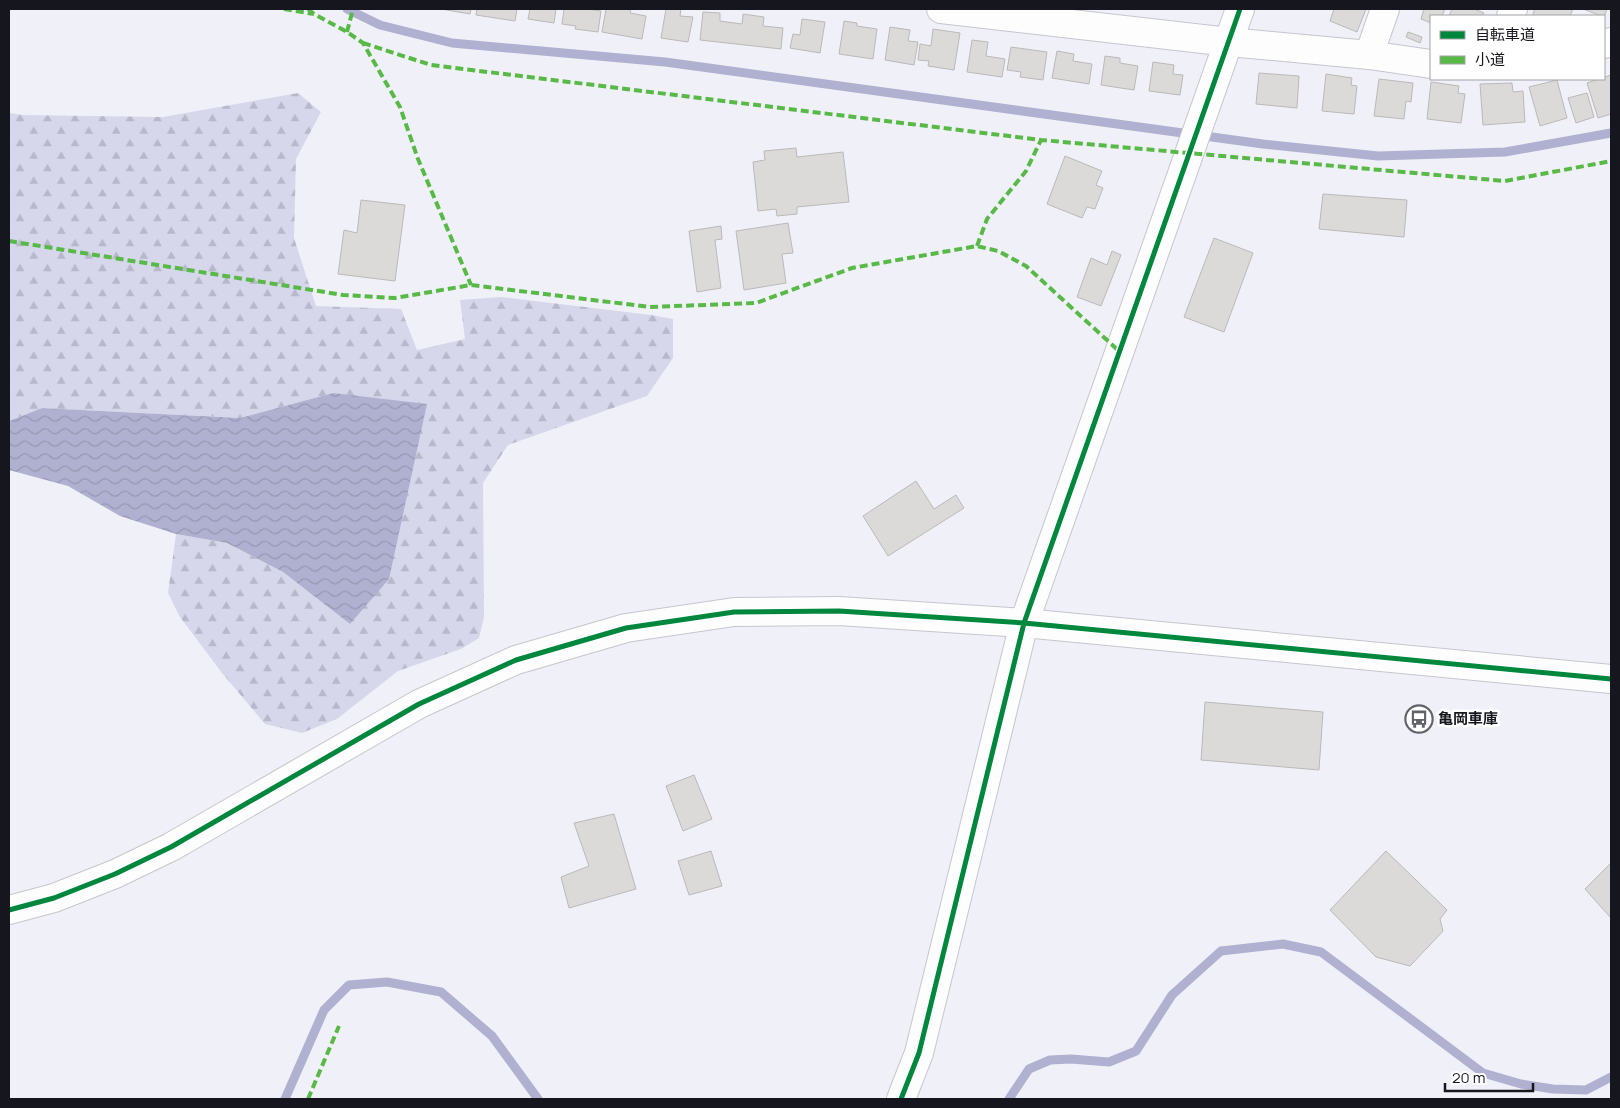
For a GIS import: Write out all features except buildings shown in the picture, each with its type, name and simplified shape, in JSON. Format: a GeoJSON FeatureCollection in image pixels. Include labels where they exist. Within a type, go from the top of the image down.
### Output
{"type":"FeatureCollection","features":[{"type":"Feature","properties":{"kind":"street"},"geometry":{"type":"LineString","coordinates":[[941,9],[1095,18],[1229,42],[1369,55],[1430,64]]}},
{"type":"Feature","properties":{"kind":"street"},"geometry":{"type":"LineString","coordinates":[[901,1099],[919,1053],[1024,623],[1240,9]]}},
{"type":"Feature","properties":{"kind":"street"},"geometry":{"type":"LineString","coordinates":[[1369,55],[1385,9]]}},
{"type":"Feature","properties":{"kind":"street"},"geometry":{"type":"LineString","coordinates":[[9,910],[54,898],[115,874],[172,847],[419,704],[516,660],[626,628],[734,612],[839,611],[1024,623],[1611,679]]}},
{"type":"Feature","properties":{"kind":"green space"},"geometry":{"type":"Polygon","coordinates":[[[298,93],[321,112],[296,159],[294,238],[316,306],[401,309],[417,350],[465,339],[460,300],[501,297],[673,319],[673,358],[647,396],[508,445],[483,483],[484,617],[479,638],[461,649],[398,671],[337,719],[302,733],[265,724],[222,673],[180,617],[168,593],[176,534],[227,543],[283,572],[350,624],[333,393],[240,418],[42,408],[9,421],[9,113],[23,115],[163,117],[298,93]]]}},
{"type":"Feature","properties":{"kind":"water"},"geometry":{"type":"Polygon","coordinates":[[[333,393],[427,404],[389,579],[350,624],[283,572],[227,543],[176,534],[120,516],[68,486],[9,470],[9,421],[42,408],[240,418],[333,393]]]}},
{"type":"Feature","properties":{"kind":"waterway"},"geometry":{"type":"LineString","coordinates":[[347,9],[380,25],[452,43],[665,62],[1263,144],[1378,156],[1505,152],[1611,133]]}},
{"type":"Feature","properties":{"kind":"waterway"},"geometry":{"type":"LineString","coordinates":[[1009,1099],[1029,1069],[1050,1060],[1071,1059],[1109,1062],[1136,1051],[1172,995],[1221,951],[1283,944],[1321,952],[1483,1073],[1521,1084],[1553,1089],[1586,1090],[1611,1077]]}},
{"type":"Feature","properties":{"kind":"waterway"},"geometry":{"type":"LineString","coordinates":[[285,1099],[324,1010],[349,985],[387,982],[441,992],[492,1036],[538,1099]]}},
{"type":"Feature","properties":{"kind":"marked path"},"geometry":{"type":"LineString","coordinates":[[284,9],[314,14]]}},
{"type":"Feature","properties":{"kind":"marked path"},"geometry":{"type":"LineString","coordinates":[[308,9],[363,43],[400,107],[418,159],[471,285]]}},
{"type":"Feature","properties":{"kind":"marked path"},"geometry":{"type":"LineString","coordinates":[[347,32],[353,9]]}},
{"type":"Feature","properties":{"kind":"marked path"},"geometry":{"type":"LineString","coordinates":[[363,43],[431,65],[1041,140],[1505,181],[1611,161]]}},
{"type":"Feature","properties":{"kind":"marked path"},"geometry":{"type":"LineString","coordinates":[[977,246],[987,219],[1026,171],[1041,140]]}},
{"type":"Feature","properties":{"kind":"marked path"},"geometry":{"type":"LineString","coordinates":[[9,241],[343,295],[395,298],[471,285],[650,307],[756,303],[852,268],[977,246],[998,251],[1026,266],[1120,352]]}},
{"type":"Feature","properties":{"kind":"marked path"},"geometry":{"type":"LineString","coordinates":[[308,1099],[339,1026]]}},
{"type":"Feature","properties":{"kind":"cycle path"},"geometry":{"type":"LineString","coordinates":[[901,1099],[919,1053],[1024,623],[1240,9]]}},
{"type":"Feature","properties":{"kind":"cycle path"},"geometry":{"type":"LineString","coordinates":[[9,910],[54,898],[115,874],[171,847],[419,704],[516,660],[626,628],[734,612],[839,611],[1024,623],[1611,679]]}},
{"type":"Feature","properties":{"kind":"place","name":"亀岡車庫"},"geometry":{"type":"Point","coordinates":[1419,719]}}]}
